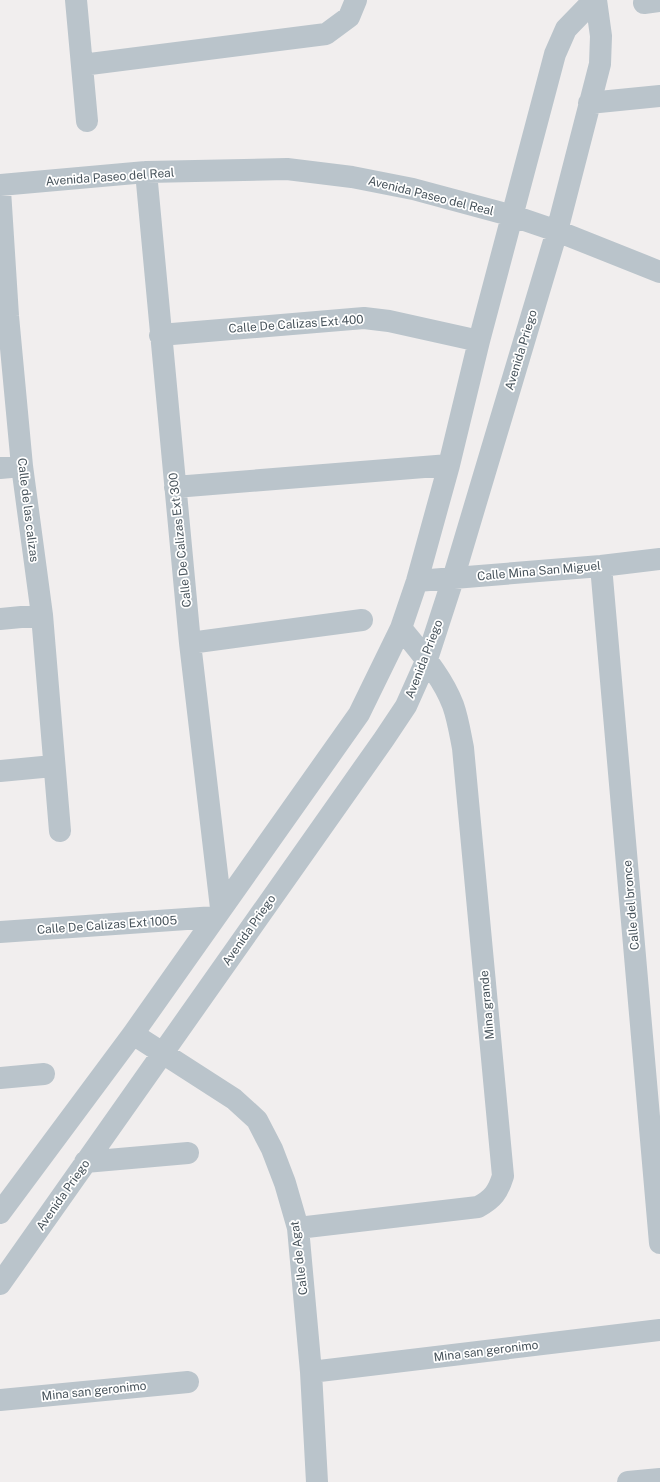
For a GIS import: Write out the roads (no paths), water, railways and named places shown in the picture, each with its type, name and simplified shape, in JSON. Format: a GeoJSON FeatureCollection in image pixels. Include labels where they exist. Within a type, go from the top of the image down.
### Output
{"type":"FeatureCollection","features":[{"type":"Feature","properties":{"kind":"street"},"geometry":{"type":"LineString","coordinates":[[76,0],[87,121]]}},
{"type":"Feature","properties":{"kind":"street"},"geometry":{"type":"LineString","coordinates":[[82,65],[326,34],[349,17],[356,0]]}},
{"type":"Feature","properties":{"kind":"street","name":"Avenida Priego"},"geometry":{"type":"LineString","coordinates":[[0,1284],[406,706],[427,659],[453,579],[557,231],[600,64],[602,36],[595,0]]}},
{"type":"Feature","properties":{"kind":"street","name":"Avenida Priego"},"geometry":{"type":"LineString","coordinates":[[0,1214],[133,1034],[359,714],[401,628],[417,581],[450,465],[478,341],[513,216],[555,54],[566,29],[595,0]]}},
{"type":"Feature","properties":{"kind":"street"},"geometry":{"type":"LineString","coordinates":[[589,103],[660,96]]}},
{"type":"Feature","properties":{"kind":"street","name":"Avenida Paseo del Real"},"geometry":{"type":"LineString","coordinates":[[0,185],[146,172],[287,169],[345,176],[413,189],[513,216],[557,231],[660,272]]}},
{"type":"Feature","properties":{"kind":"street","name":"Calle De Calizas Ext 300"},"geometry":{"type":"LineString","coordinates":[[146,172],[160,335],[218,913]]}},
{"type":"Feature","properties":{"kind":"street","name":"Calle de las calizas"},"geometry":{"type":"LineString","coordinates":[[0,190],[8,316],[22,466],[42,615],[53,766],[60,831]]}},
{"type":"Feature","properties":{"kind":"street","name":"Calle De Calizas Ext 400"},"geometry":{"type":"LineString","coordinates":[[160,335],[364,318],[389,321],[478,341]]}},
{"type":"Feature","properties":{"kind":"street"},"geometry":{"type":"LineString","coordinates":[[175,487],[450,465]]}},
{"type":"Feature","properties":{"kind":"street"},"geometry":{"type":"LineString","coordinates":[[0,468],[22,466]]}},
{"type":"Feature","properties":{"kind":"street","name":"Calle Mina San Miguel"},"geometry":{"type":"LineString","coordinates":[[417,581],[602,566],[660,558]]}},
{"type":"Feature","properties":{"kind":"street","name":"Calle del bronce"},"geometry":{"type":"LineString","coordinates":[[602,566],[660,1243]]}},
{"type":"Feature","properties":{"kind":"street"},"geometry":{"type":"LineString","coordinates":[[0,619],[42,615]]}},
{"type":"Feature","properties":{"kind":"street"},"geometry":{"type":"LineString","coordinates":[[190,643],[362,620]]}},
{"type":"Feature","properties":{"kind":"street","name":"Mina grande"},"geometry":{"type":"LineString","coordinates":[[298,1228],[478,1207],[490,1200],[499,1188],[503,1176],[463,748],[458,721],[453,704],[444,686],[427,659],[401,628]]}},
{"type":"Feature","properties":{"kind":"street"},"geometry":{"type":"LineString","coordinates":[[0,771],[53,766]]}},
{"type":"Feature","properties":{"kind":"street","name":"Calle De Calizas Ext 1005"},"geometry":{"type":"LineString","coordinates":[[0,932],[218,913]]}},
{"type":"Feature","properties":{"kind":"street","name":"Calle de Agat"},"geometry":{"type":"LineString","coordinates":[[133,1034],[234,1099],[257,1120],[272,1149],[285,1183],[298,1228],[311,1372],[317,1482]]}},
{"type":"Feature","properties":{"kind":"street"},"geometry":{"type":"LineString","coordinates":[[0,1078],[44,1074]]}},
{"type":"Feature","properties":{"kind":"street"},"geometry":{"type":"LineString","coordinates":[[86,1162],[188,1153]]}},
{"type":"Feature","properties":{"kind":"street","name":"Mina san geronimo"},"geometry":{"type":"LineString","coordinates":[[311,1372],[660,1330]]}},
{"type":"Feature","properties":{"kind":"street","name":"Mina san geronimo"},"geometry":{"type":"LineString","coordinates":[[0,1400],[188,1382]]}},
{"type":"Feature","properties":{"kind":"street"},"geometry":{"type":"LineString","coordinates":[[628,1482],[660,1479]]}}]}
